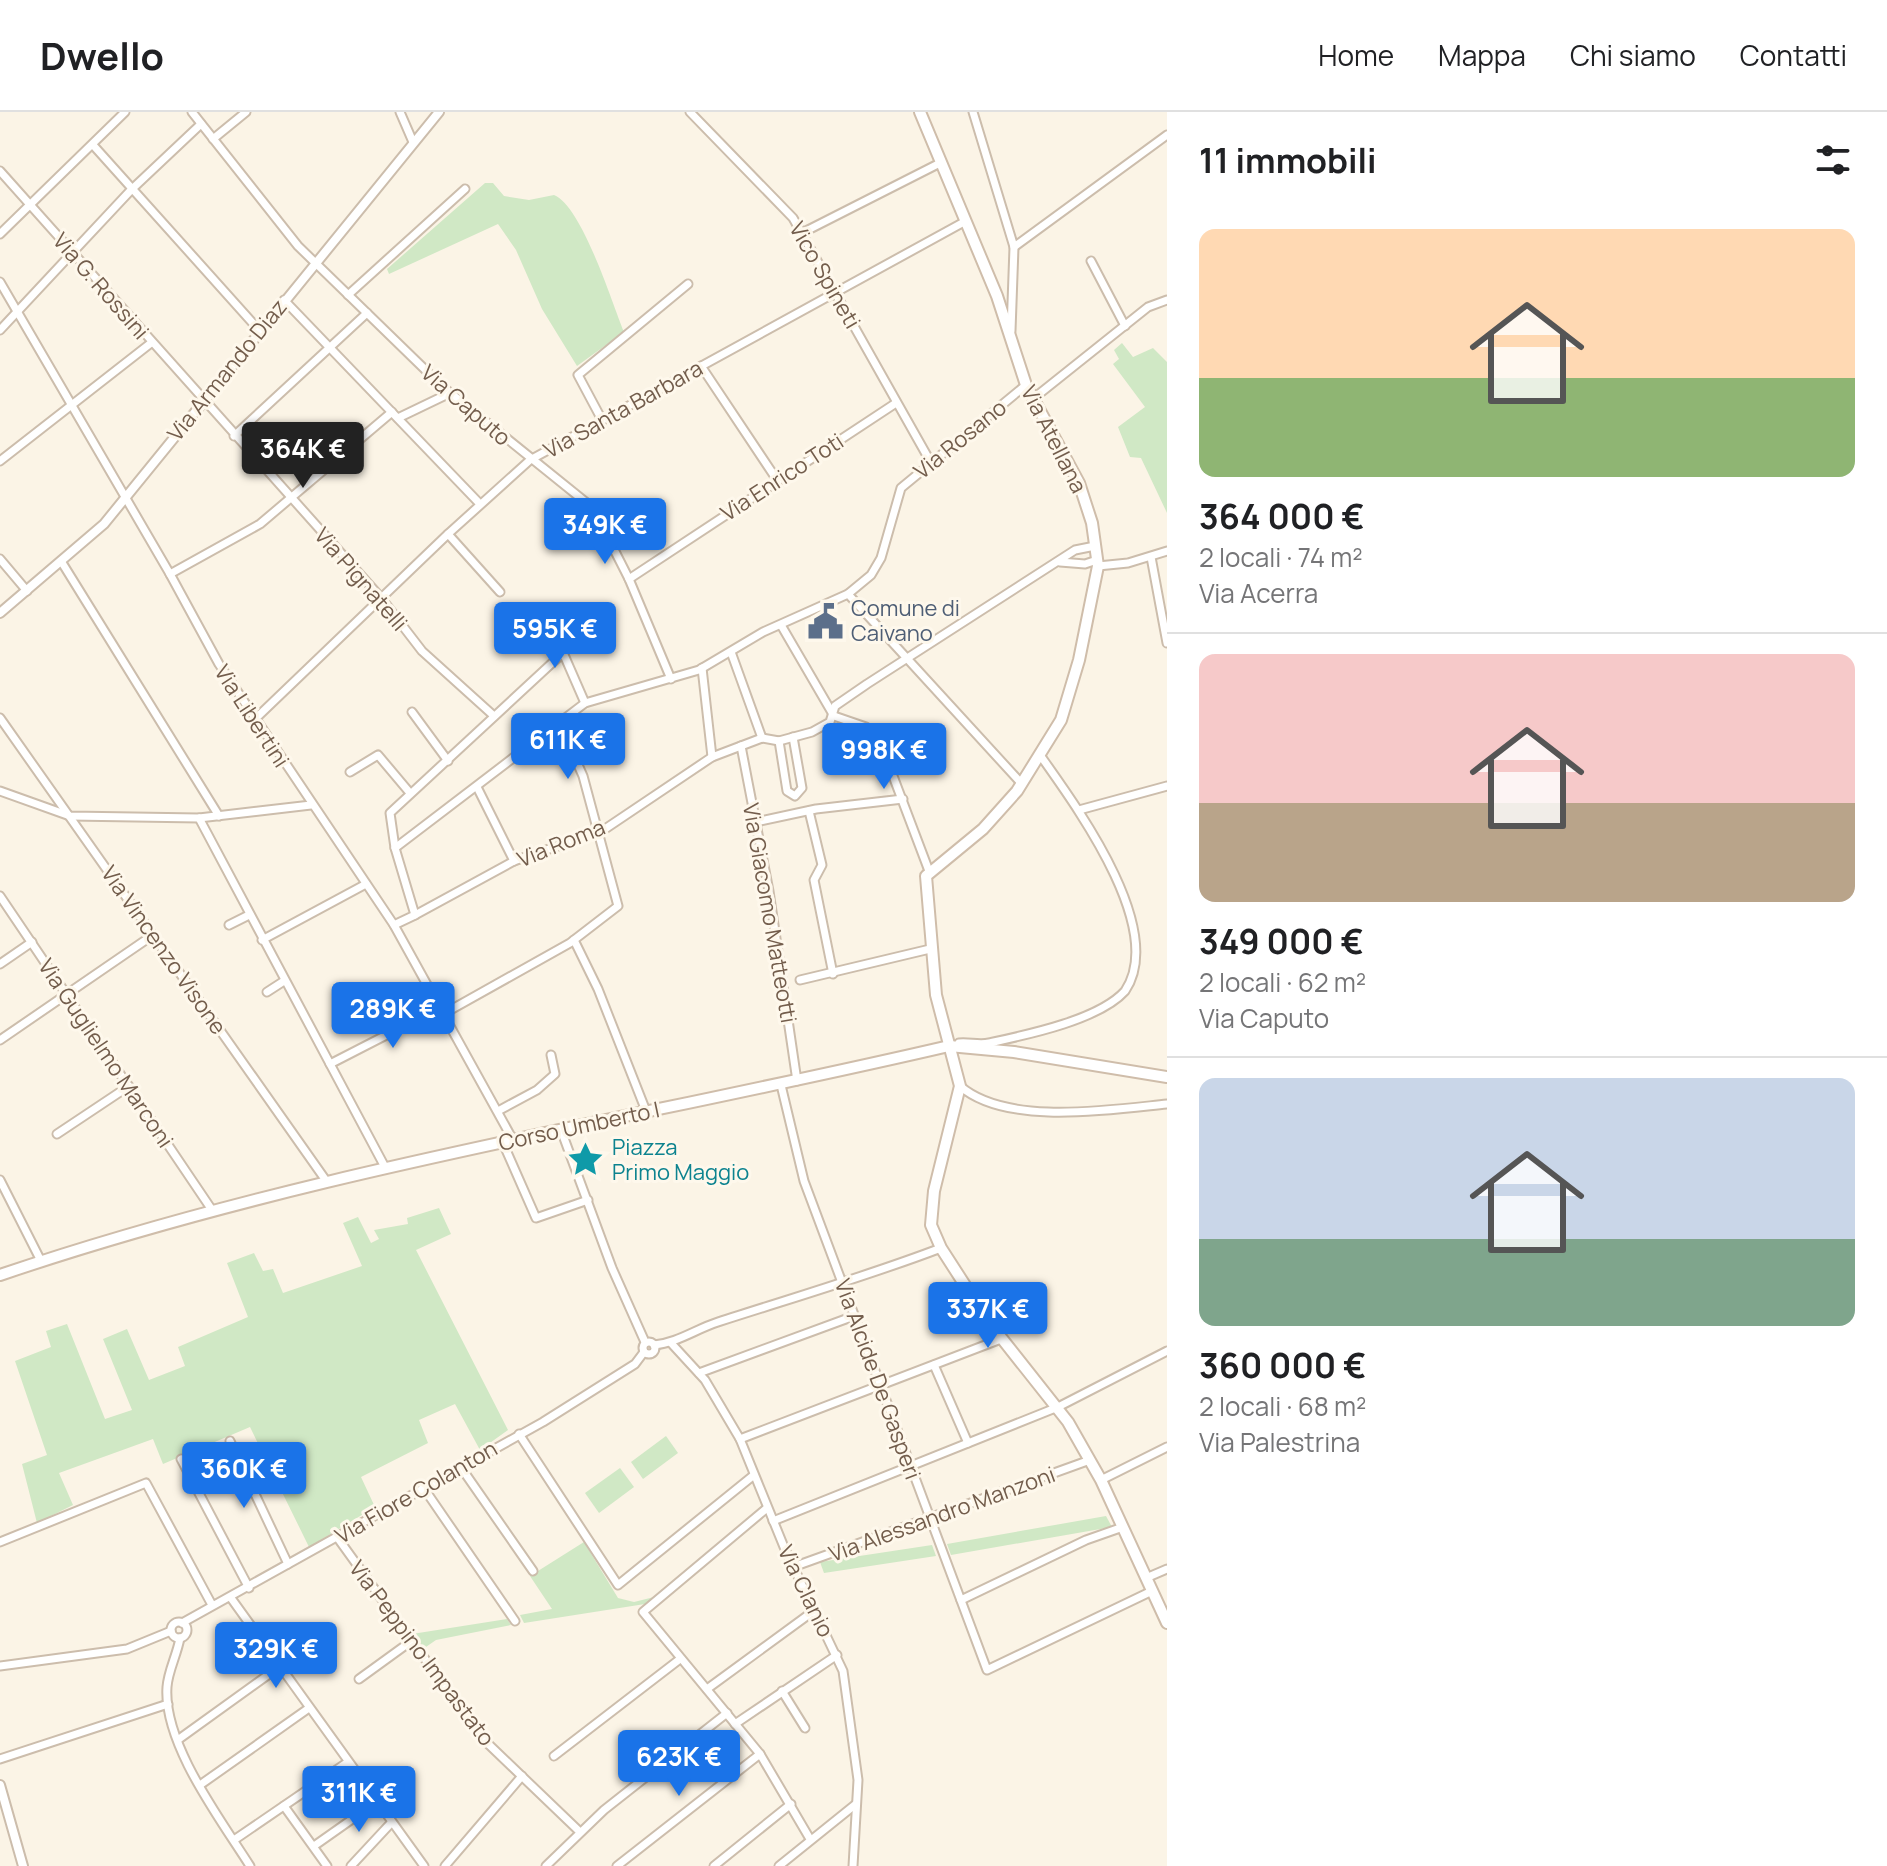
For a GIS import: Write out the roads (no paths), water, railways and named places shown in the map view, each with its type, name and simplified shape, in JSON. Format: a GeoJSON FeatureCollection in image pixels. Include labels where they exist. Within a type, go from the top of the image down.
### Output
{"type":"FeatureCollection","features":[{"type":"Feature","properties":{"kind":"main road","name":"Via Atellana"},"geometry":{"type":"LineString","coordinates":[[920,112],[1011,337],[1026,385],[1079,483],[1088,508],[1097,563],[1069,702],[1022,784],[983,829],[929,871]]}},
{"type":"Feature","properties":{"kind":"main road"},"geometry":{"type":"LineString","coordinates":[[929,871],[926,900],[940,1020],[960,1086],[930,1209],[931,1225],[941,1248],[1001,1339],[1058,1407],[1090,1460],[1167,1623]]}},
{"type":"Feature","properties":{"kind":"main road","name":"Corso Umberto I"},"geometry":{"type":"LineString","coordinates":[[0,1275],[212,1210],[327,1182],[949,1046],[1014,1052],[1167,1077]]}},
{"type":"Feature","properties":{"kind":"street"},"geometry":{"type":"LineString","coordinates":[[0,234],[125,112]]}},
{"type":"Feature","properties":{"kind":"street","name":"Via Caputo"},"geometry":{"type":"LineString","coordinates":[[192,112],[298,246],[450,393],[593,508],[629,579],[671,679]]}},
{"type":"Feature","properties":{"kind":"street"},"geometry":{"type":"LineString","coordinates":[[213,139],[246,112]]}},
{"type":"Feature","properties":{"kind":"street"},"geometry":{"type":"LineString","coordinates":[[400,112],[413,142]]}},
{"type":"Feature","properties":{"kind":"street","name":"Via Armando Diaz"},"geometry":{"type":"LineString","coordinates":[[0,613],[104,524],[315,260],[439,112]]}},
{"type":"Feature","properties":{"kind":"street","name":"Vico Spineti"},"geometry":{"type":"LineString","coordinates":[[690,112],[782,204],[802,233],[930,461]]}},
{"type":"Feature","properties":{"kind":"street"},"geometry":{"type":"LineString","coordinates":[[973,112],[1014,247],[1011,337]]}},
{"type":"Feature","properties":{"kind":"street"},"geometry":{"type":"LineString","coordinates":[[0,330],[131,190],[201,124]]}},
{"type":"Feature","properties":{"kind":"street"},"geometry":{"type":"LineString","coordinates":[[1014,247],[1167,135]]}},
{"type":"Feature","properties":{"kind":"street"},"geometry":{"type":"LineString","coordinates":[[93,145],[259,330]]}},
{"type":"Feature","properties":{"kind":"street"},"geometry":{"type":"LineString","coordinates":[[802,233],[940,163]]}},
{"type":"Feature","properties":{"kind":"street","name":"Via G. Rossini"},"geometry":{"type":"LineString","coordinates":[[0,171],[203,401]]}},
{"type":"Feature","properties":{"kind":"street"},"geometry":{"type":"LineString","coordinates":[[348,295],[465,189]]}},
{"type":"Feature","properties":{"kind":"street","name":"Via Santa Barbara"},"geometry":{"type":"LineString","coordinates":[[253,721],[530,460],[964,222]]}},
{"type":"Feature","properties":{"kind":"street"},"geometry":{"type":"LineString","coordinates":[[1091,261],[1125,326]]}},
{"type":"Feature","properties":{"kind":"street","name":"Via Libertini"},"geometry":{"type":"LineString","coordinates":[[0,282],[253,721],[394,925],[443,1010],[498,1111],[536,1218],[588,1200]]}},
{"type":"Feature","properties":{"kind":"street"},"geometry":{"type":"LineString","coordinates":[[602,420],[578,375],[688,284]]}},
{"type":"Feature","properties":{"kind":"street"},"geometry":{"type":"LineString","coordinates":[[284,300],[480,504]]}},
{"type":"Feature","properties":{"kind":"street"},"geometry":{"type":"LineString","coordinates":[[1034,398],[1148,307],[1167,300]]}},
{"type":"Feature","properties":{"kind":"street"},"geometry":{"type":"LineString","coordinates":[[234,436],[367,313]]}},
{"type":"Feature","properties":{"kind":"street"},"geometry":{"type":"LineString","coordinates":[[0,447],[3,459],[151,343]]}},
{"type":"Feature","properties":{"kind":"street"},"geometry":{"type":"LineString","coordinates":[[701,366],[777,480]]}},
{"type":"Feature","properties":{"kind":"street","name":"Via Rosano"},"geometry":{"type":"LineString","coordinates":[[395,848],[585,703],[702,668],[781,625],[848,594],[871,575],[881,558],[901,488],[1026,385]]}},
{"type":"Feature","properties":{"kind":"street"},"geometry":{"type":"LineString","coordinates":[[170,574],[260,524],[288,498],[395,415],[450,393]]}},
{"type":"Feature","properties":{"kind":"street","name":"Via Pignatelli"},"geometry":{"type":"LineString","coordinates":[[203,401],[382,599],[422,651],[494,716]]}},
{"type":"Feature","properties":{"kind":"street","name":"Via Enrico Toti"},"geometry":{"type":"LineString","coordinates":[[629,579],[896,403]]}},
{"type":"Feature","properties":{"kind":"street"},"geometry":{"type":"LineString","coordinates":[[448,534],[500,592]]}},
{"type":"Feature","properties":{"kind":"street"},"geometry":{"type":"LineString","coordinates":[[731,652],[762,738],[779,741],[793,737],[824,726],[834,716],[835,706],[907,658],[1081,547],[1095,546]]}},
{"type":"Feature","properties":{"kind":"street"},"geometry":{"type":"LineString","coordinates":[[1060,562],[1097,563],[1151,557],[1167,551]]}},
{"type":"Feature","properties":{"kind":"street"},"geometry":{"type":"LineString","coordinates":[[1151,557],[1167,643]]}},
{"type":"Feature","properties":{"kind":"street"},"geometry":{"type":"LineString","coordinates":[[0,559],[27,591]]}},
{"type":"Feature","properties":{"kind":"street"},"geometry":{"type":"LineString","coordinates":[[61,561],[219,816]]}},
{"type":"Feature","properties":{"kind":"street"},"geometry":{"type":"LineString","coordinates":[[848,594],[1022,784]]}},
{"type":"Feature","properties":{"kind":"street"},"geometry":{"type":"LineString","coordinates":[[551,625],[565,651],[585,703]]}},
{"type":"Feature","properties":{"kind":"street"},"geometry":{"type":"LineString","coordinates":[[781,625],[834,716],[874,732],[886,752],[929,871]]}},
{"type":"Feature","properties":{"kind":"street"},"geometry":{"type":"LineString","coordinates":[[415,915],[395,848],[390,813],[565,651]]}},
{"type":"Feature","properties":{"kind":"street"},"geometry":{"type":"LineString","coordinates":[[702,668],[712,757]]}},
{"type":"Feature","properties":{"kind":"street"},"geometry":{"type":"LineString","coordinates":[[412,712],[448,761]]}},
{"type":"Feature","properties":{"kind":"street","name":"Via Vincenzo Visone"},"geometry":{"type":"LineString","coordinates":[[0,718],[327,1182]]}},
{"type":"Feature","properties":{"kind":"street"},"geometry":{"type":"LineString","coordinates":[[330,1064],[443,1010],[574,940],[618,906],[583,776],[559,722]]}},
{"type":"Feature","properties":{"kind":"street"},"geometry":{"type":"LineString","coordinates":[[779,741],[786,789],[795,796],[802,788],[793,737]]}},
{"type":"Feature","properties":{"kind":"street","name":"Via Roma"},"geometry":{"type":"LineString","coordinates":[[394,925],[514,861],[598,832],[712,757],[762,738]]}},
{"type":"Feature","properties":{"kind":"street","name":"Via Giacomo Matteotti"},"geometry":{"type":"LineString","coordinates":[[741,746],[784,983],[797,1081]]}},
{"type":"Feature","properties":{"kind":"street"},"geometry":{"type":"LineString","coordinates":[[350,772],[378,755],[410,793]]}},
{"type":"Feature","properties":{"kind":"street"},"geometry":{"type":"LineString","coordinates":[[949,1046],[986,1044],[1069,1021],[1111,1002],[1132,980],[1141,948],[1138,918],[1121,877],[1040,755]]}},
{"type":"Feature","properties":{"kind":"street"},"geometry":{"type":"LineString","coordinates":[[1079,810],[1167,786]]}},
{"type":"Feature","properties":{"kind":"street"},"geometry":{"type":"LineString","coordinates":[[477,787],[514,861]]}},
{"type":"Feature","properties":{"kind":"street"},"geometry":{"type":"LineString","coordinates":[[0,791],[70,816],[199,818],[311,805]]}},
{"type":"Feature","properties":{"kind":"street"},"geometry":{"type":"LineString","coordinates":[[756,822],[809,811],[903,799]]}},
{"type":"Feature","properties":{"kind":"street"},"geometry":{"type":"LineString","coordinates":[[809,811],[822,865],[814,880],[833,974]]}},
{"type":"Feature","properties":{"kind":"street"},"geometry":{"type":"LineString","coordinates":[[199,818],[386,1169]]}},
{"type":"Feature","properties":{"kind":"street"},"geometry":{"type":"LineString","coordinates":[[262,940],[366,884]]}},
{"type":"Feature","properties":{"kind":"street","name":"Via Guglielmo Marconi"},"geometry":{"type":"LineString","coordinates":[[0,896],[212,1210]]}},
{"type":"Feature","properties":{"kind":"street"},"geometry":{"type":"LineString","coordinates":[[229,925],[249,915]]}},
{"type":"Feature","properties":{"kind":"street"},"geometry":{"type":"LineString","coordinates":[[0,1040],[153,935]]}},
{"type":"Feature","properties":{"kind":"street"},"geometry":{"type":"LineString","coordinates":[[574,940],[598,989],[646,1111]]}},
{"type":"Feature","properties":{"kind":"street"},"geometry":{"type":"LineString","coordinates":[[0,964],[32,942]]}},
{"type":"Feature","properties":{"kind":"street"},"geometry":{"type":"LineString","coordinates":[[784,983],[930,949]]}},
{"type":"Feature","properties":{"kind":"street"},"geometry":{"type":"LineString","coordinates":[[267,992],[284,981]]}},
{"type":"Feature","properties":{"kind":"street"},"geometry":{"type":"LineString","coordinates":[[498,1111],[537,1090],[555,1074],[551,1055]]}},
{"type":"Feature","properties":{"kind":"street","name":"Via Alcide De Gasperi"},"geometry":{"type":"LineString","coordinates":[[781,1085],[804,1181],[987,1670],[1152,1591]]}},
{"type":"Feature","properties":{"kind":"street"},"geometry":{"type":"LineString","coordinates":[[57,1134],[129,1086]]}},
{"type":"Feature","properties":{"kind":"street"},"geometry":{"type":"LineString","coordinates":[[960,1086],[975,1100],[998,1107],[1057,1111],[1167,1104]]}},
{"type":"Feature","properties":{"kind":"street"},"geometry":{"type":"LineString","coordinates":[[561,1130],[612,1268],[645,1342],[644,1352]]}},
{"type":"Feature","properties":{"kind":"street"},"geometry":{"type":"LineString","coordinates":[[0,1180],[41,1261]]}},
{"type":"Feature","properties":{"kind":"street"},"geometry":{"type":"LineString","coordinates":[[645,1342],[654,1345],[671,1343],[702,1327],[941,1248]]}},
{"type":"Feature","properties":{"kind":"street"},"geometry":{"type":"LineString","coordinates":[[699,1373],[854,1316]]}},
{"type":"Feature","properties":{"kind":"street"},"geometry":{"type":"LineString","coordinates":[[740,1439],[880,1388],[1001,1339]]}},
{"type":"Feature","properties":{"kind":"street","name":"Via Clanio"},"geometry":{"type":"LineString","coordinates":[[671,1343],[699,1373],[740,1439],[793,1567],[837,1655],[848,1690],[856,1750],[853,1866]]}},
{"type":"Feature","properties":{"kind":"street","name":"Via Fiore Colanton"},"geometry":{"type":"LineString","coordinates":[[0,1666],[127,1649],[171,1631],[174,1624],[182,1623],[249,1588],[619,1375],[635,1364],[644,1352],[651,1354],[654,1345]]}},
{"type":"Feature","properties":{"kind":"street"},"geometry":{"type":"LineString","coordinates":[[773,1521],[909,1464],[1058,1407],[1167,1351]]}},
{"type":"Feature","properties":{"kind":"street"},"geometry":{"type":"LineString","coordinates":[[934,1365],[968,1443]]}},
{"type":"Feature","properties":{"kind":"street"},"geometry":{"type":"LineString","coordinates":[[519,1434],[618,1585],[754,1475]]}},
{"type":"Feature","properties":{"kind":"street"},"geometry":{"type":"LineString","coordinates":[[230,1441],[288,1564]]}},
{"type":"Feature","properties":{"kind":"street"},"geometry":{"type":"LineString","coordinates":[[1101,1480],[1167,1447]]}},
{"type":"Feature","properties":{"kind":"street"},"geometry":{"type":"LineString","coordinates":[[181,1459],[249,1588]]}},
{"type":"Feature","properties":{"kind":"street","name":"Via Alessandro Manzoni"},"geometry":{"type":"LineString","coordinates":[[793,1567],[1090,1460]]}},
{"type":"Feature","properties":{"kind":"street"},"geometry":{"type":"LineString","coordinates":[[460,1466],[533,1571]]}},
{"type":"Feature","properties":{"kind":"street"},"geometry":{"type":"LineString","coordinates":[[0,1542],[146,1483],[212,1605]]}},
{"type":"Feature","properties":{"kind":"street"},"geometry":{"type":"LineString","coordinates":[[423,1487],[515,1621]]}},
{"type":"Feature","properties":{"kind":"street"},"geometry":{"type":"LineString","coordinates":[[767,1508],[643,1612],[760,1754],[810,1839]]}},
{"type":"Feature","properties":{"kind":"street"},"geometry":{"type":"LineString","coordinates":[[961,1600],[1086,1540],[1123,1527]]}},
{"type":"Feature","properties":{"kind":"street","name":"Via Peppino Impastato"},"geometry":{"type":"LineString","coordinates":[[337,1537],[482,1738],[580,1832]]}},
{"type":"Feature","properties":{"kind":"street"},"geometry":{"type":"LineString","coordinates":[[1146,1578],[1167,1569]]}},
{"type":"Feature","properties":{"kind":"street"},"geometry":{"type":"LineString","coordinates":[[231,1598],[375,1803],[424,1866]]}},
{"type":"Feature","properties":{"kind":"street"},"geometry":{"type":"LineString","coordinates":[[707,1689],[815,1610]]}},
{"type":"Feature","properties":{"kind":"street"},"geometry":{"type":"LineString","coordinates":[[182,1623],[187,1631],[180,1638],[167,1686],[168,1704],[179,1739],[200,1785],[250,1866]]}},
{"type":"Feature","properties":{"kind":"street"},"geometry":{"type":"LineString","coordinates":[[171,1631],[180,1638]]}},
{"type":"Feature","properties":{"kind":"street"},"geometry":{"type":"LineString","coordinates":[[359,1679],[410,1642]]}},
{"type":"Feature","properties":{"kind":"street"},"geometry":{"type":"LineString","coordinates":[[735,1724],[837,1655]]}},
{"type":"Feature","properties":{"kind":"street"},"geometry":{"type":"LineString","coordinates":[[554,1756],[680,1659]]}},
{"type":"Feature","properties":{"kind":"street"},"geometry":{"type":"LineString","coordinates":[[179,1739],[279,1667]]}},
{"type":"Feature","properties":{"kind":"street"},"geometry":{"type":"LineString","coordinates":[[782,1691],[805,1728]]}},
{"type":"Feature","properties":{"kind":"street"},"geometry":{"type":"LineString","coordinates":[[0,1759],[168,1704]]}},
{"type":"Feature","properties":{"kind":"street"},"geometry":{"type":"LineString","coordinates":[[200,1785],[309,1708]]}},
{"type":"Feature","properties":{"kind":"street"},"geometry":{"type":"LineString","coordinates":[[546,1866],[580,1832],[727,1713]]}},
{"type":"Feature","properties":{"kind":"street"},"geometry":{"type":"LineString","coordinates":[[617,1866],[760,1754]]}},
{"type":"Feature","properties":{"kind":"street"},"geometry":{"type":"LineString","coordinates":[[234,1840],[348,1762]]}},
{"type":"Feature","properties":{"kind":"street"},"geometry":{"type":"LineString","coordinates":[[445,1866],[522,1776]]}},
{"type":"Feature","properties":{"kind":"street"},"geometry":{"type":"LineString","coordinates":[[0,1785],[5,1814],[23,1866]]}},
{"type":"Feature","properties":{"kind":"street"},"geometry":{"type":"LineString","coordinates":[[314,1846],[375,1803]]}},
{"type":"Feature","properties":{"kind":"street"},"geometry":{"type":"LineString","coordinates":[[714,1866],[791,1804]]}},
{"type":"Feature","properties":{"kind":"street"},"geometry":{"type":"LineString","coordinates":[[779,1866],[856,1804]]}},
{"type":"Feature","properties":{"kind":"street"},"geometry":{"type":"LineString","coordinates":[[284,1806],[327,1866]]}},
{"type":"Feature","properties":{"kind":"street"},"geometry":{"type":"LineString","coordinates":[[351,1866],[391,1823]]}},
{"type":"Feature","properties":{"kind":"place","name":"Comune di Caivano"},"geometry":{"type":"Point","coordinates":[825,621]}},
{"type":"Feature","properties":{"kind":"place","name":"Piazza Primo Maggio"},"geometry":{"type":"Point","coordinates":[586,1160]}}]}
